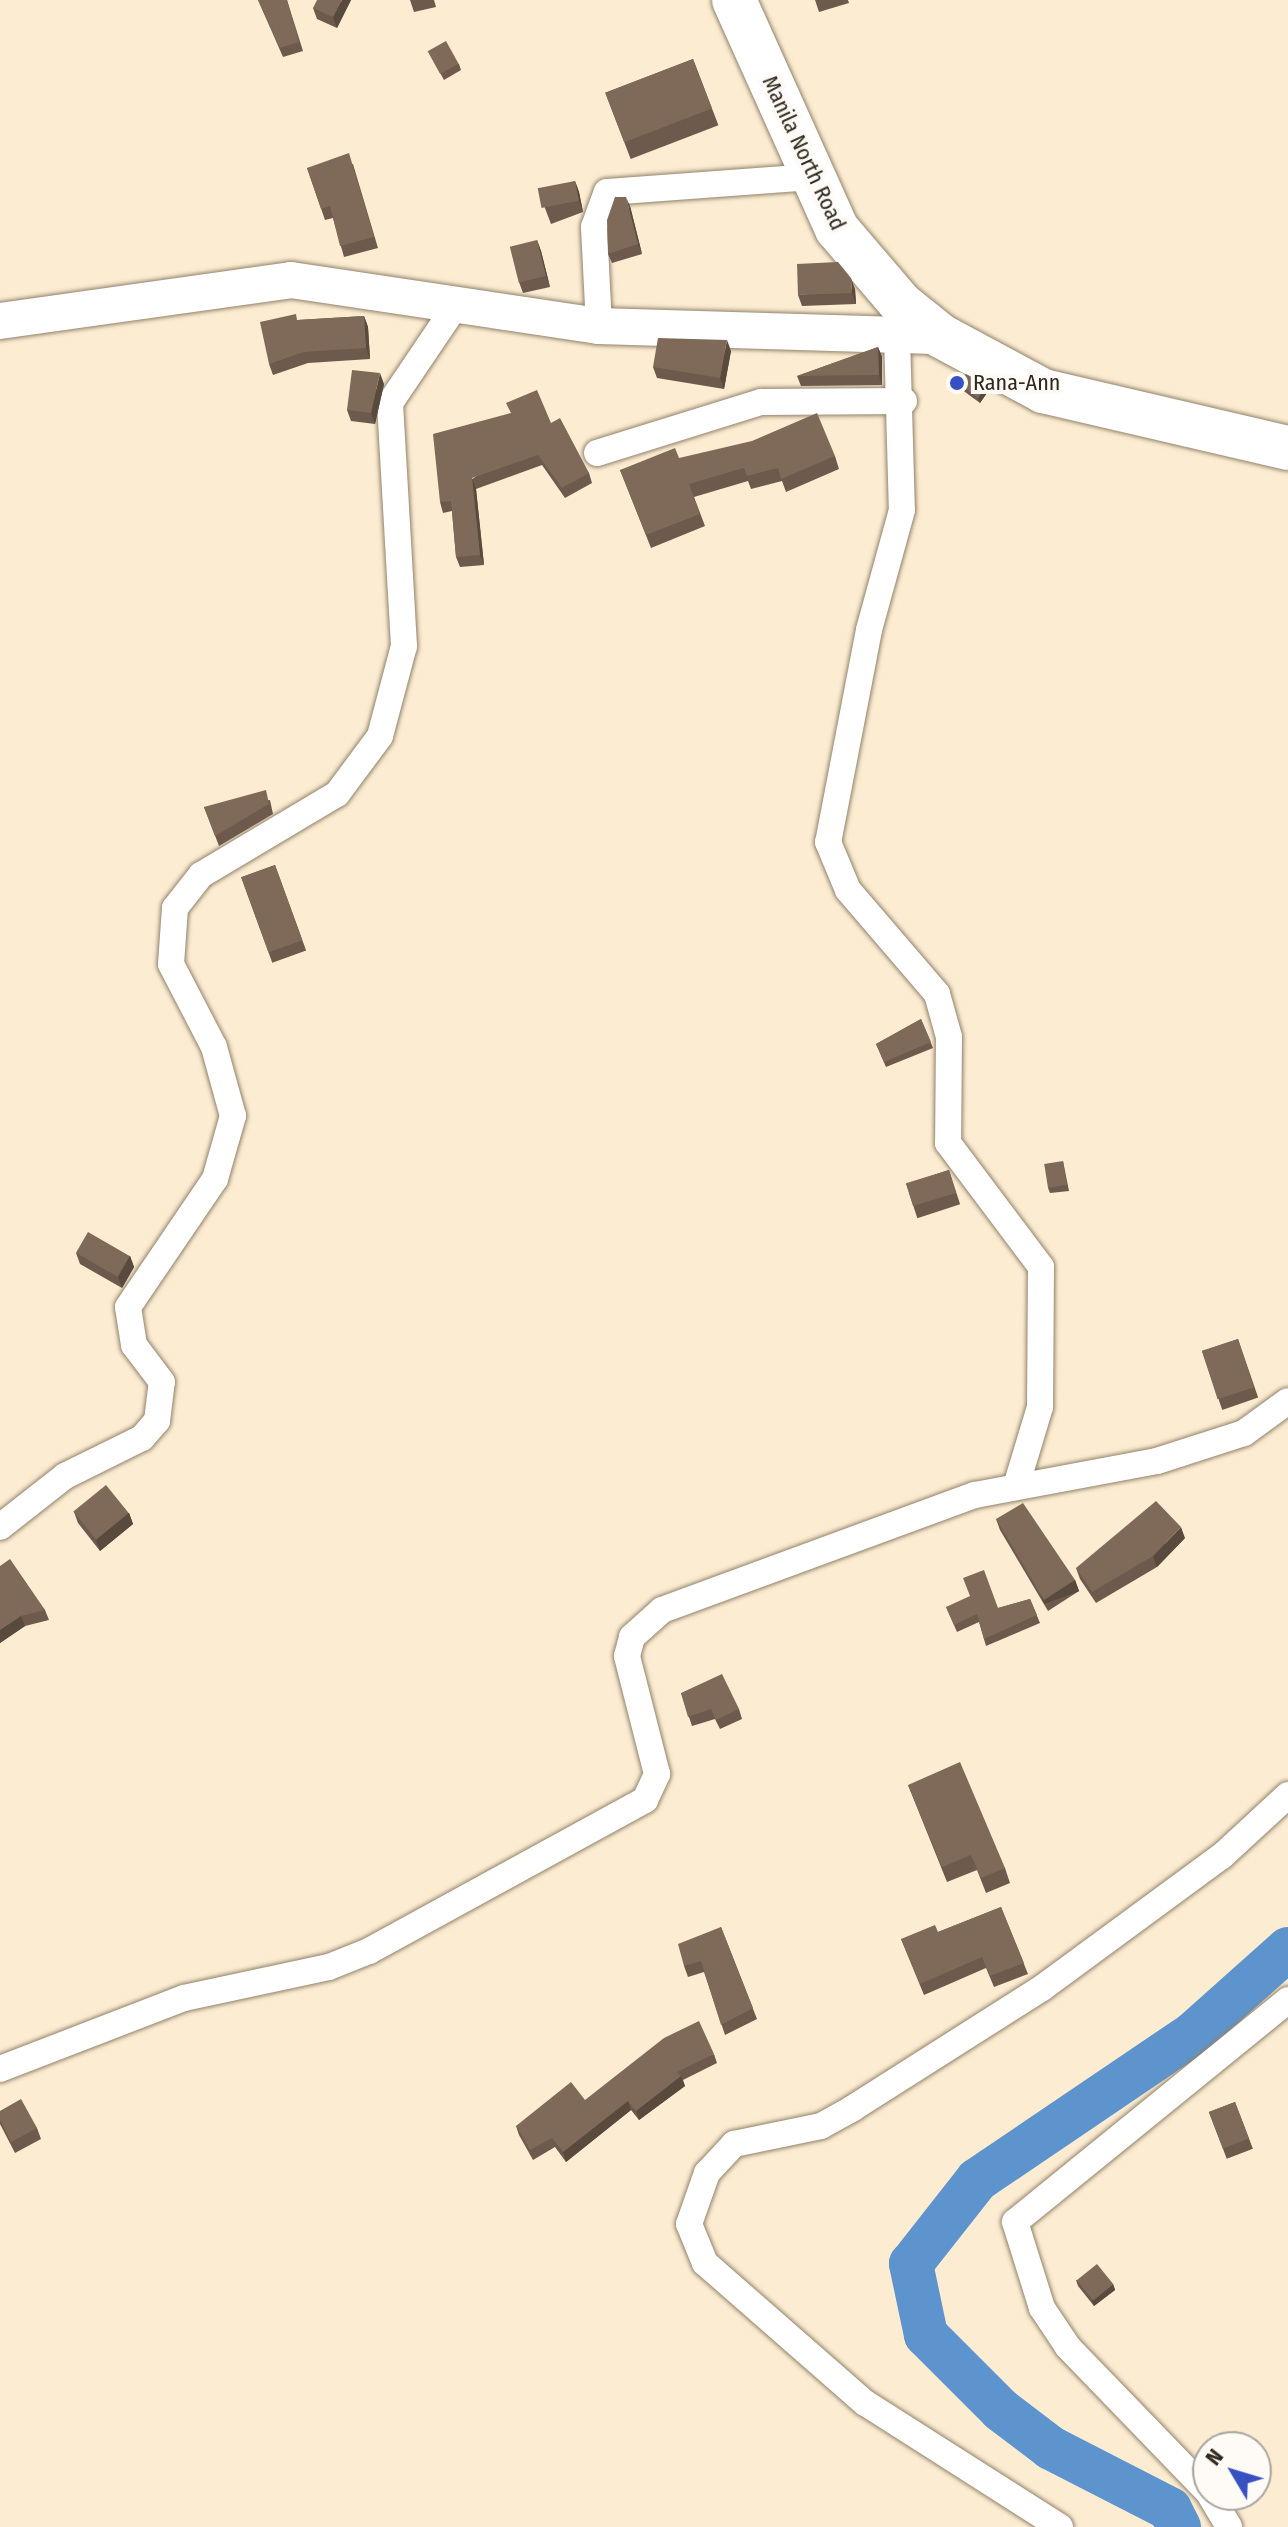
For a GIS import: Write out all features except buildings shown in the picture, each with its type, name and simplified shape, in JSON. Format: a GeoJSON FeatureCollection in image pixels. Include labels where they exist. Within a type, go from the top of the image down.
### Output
{"type":"FeatureCollection","features":[{"type":"Feature","properties":{"kind":"highway","name":"Manila North Road"},"geometry":{"type":"LineString","coordinates":[[734,0],[812,177],[868,270],[941,336],[1043,391],[1288,448]]}},
{"type":"Feature","properties":{"kind":"street"},"geometry":{"type":"LineString","coordinates":[[599,326],[594,227],[607,192],[812,177]]}},
{"type":"Feature","properties":{"kind":"street"},"geometry":{"type":"LineString","coordinates":[[0,321],[291,280],[599,326],[941,336]]}},
{"type":"Feature","properties":{"kind":"street"},"geometry":{"type":"LineString","coordinates":[[0,1527],[65,1476],[142,1438],[157,1421],[162,1382],[134,1345],[128,1307],[215,1179],[233,1116],[214,1047],[171,964],[175,908],[201,875],[337,794],[380,736],[404,646],[390,403],[456,305]]}},
{"type":"Feature","properties":{"kind":"street"},"geometry":{"type":"LineString","coordinates":[[897,336],[904,401],[902,510],[869,630],[828,842],[848,890],[937,994],[949,1037],[948,1143],[1041,1267],[1040,1407],[1017,1483]]}},
{"type":"Feature","properties":{"kind":"street"},"geometry":{"type":"LineString","coordinates":[[597,453],[761,402],[904,401]]}},
{"type":"Feature","properties":{"kind":"street"},"geometry":{"type":"LineString","coordinates":[[0,2069],[184,1998],[329,1967],[369,1951],[645,1800],[657,1774],[628,1677],[632,1637],[643,1623],[1017,1483],[1157,1461],[1244,1433],[1285,1414]]}},
{"type":"Feature","properties":{"kind":"street"},"geometry":{"type":"LineString","coordinates":[[1060,2527],[865,2403],[705,2263],[689,2224],[707,2173],[734,2144],[821,2126],[853,2108],[1042,1988],[1222,1856],[1288,1795]]}},
{"type":"Feature","properties":{"kind":"street"},"geometry":{"type":"LineString","coordinates":[[1192,2476],[1068,2347],[1042,2308],[1015,2222],[1288,2000]]}},
{"type":"Feature","properties":{"kind":"waterway"},"geometry":{"type":"LineString","coordinates":[[1179,2527],[1170,2509],[1051,2448],[1001,2410],[926,2335],[911,2264],[977,2180],[1194,2033],[1288,1949]]}},
{"type":"Feature","properties":{"kind":"place","name":"Rana-Ann"},"geometry":{"type":"Point","coordinates":[957,383]}}]}
